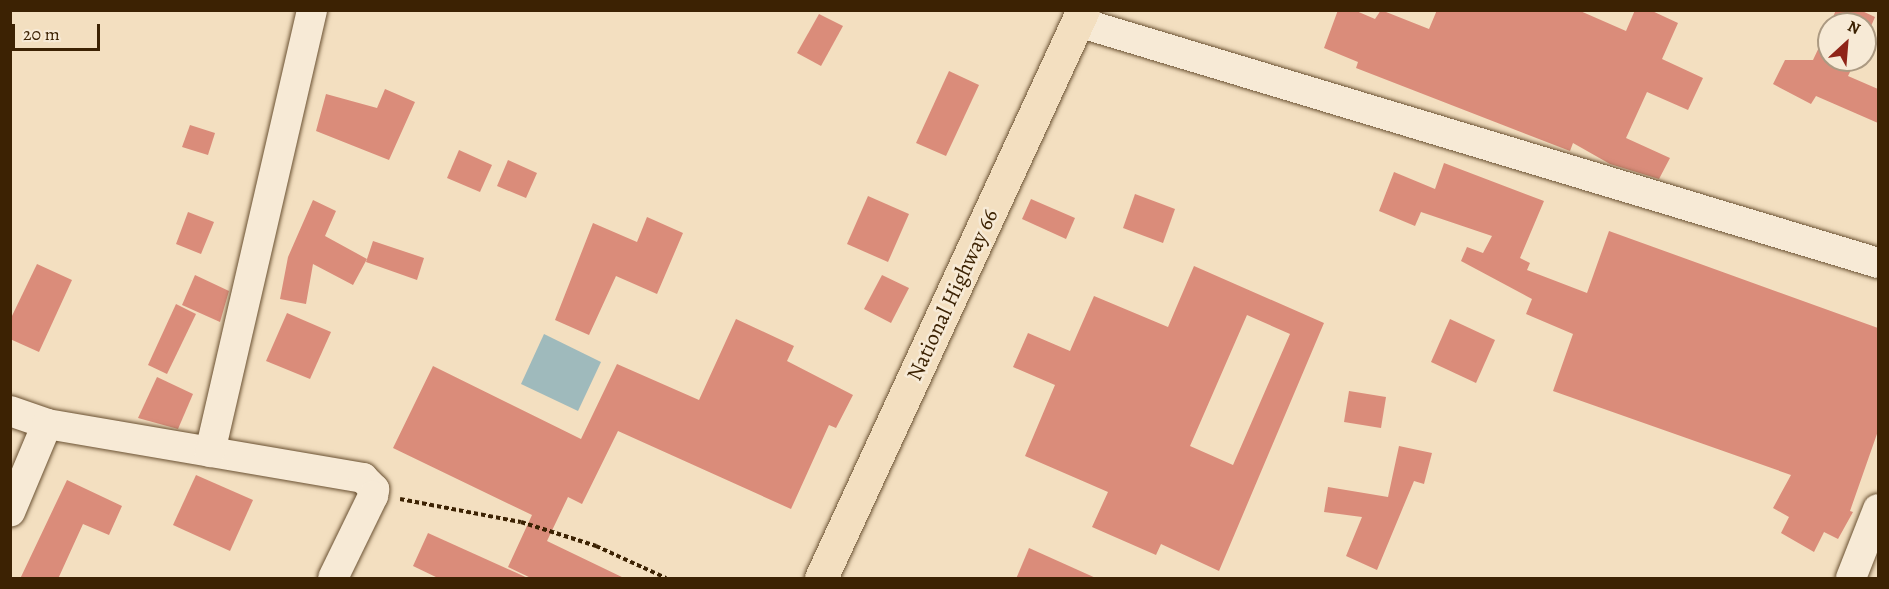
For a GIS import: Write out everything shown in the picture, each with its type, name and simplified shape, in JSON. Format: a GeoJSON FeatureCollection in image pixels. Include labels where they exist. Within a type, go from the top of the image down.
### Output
{"type":"FeatureCollection","features":[{"type":"Feature","properties":{"kind":"main road","name":"National Highway 66"},"geometry":{"type":"LineString","coordinates":[[821,579],[1080,16]]}},
{"type":"Feature","properties":{"kind":"street"},"geometry":{"type":"LineString","coordinates":[[210,452],[312,10]]}},
{"type":"Feature","properties":{"kind":"street"},"geometry":{"type":"LineString","coordinates":[[1080,16],[1878,263]]}},
{"type":"Feature","properties":{"kind":"street"},"geometry":{"type":"LineString","coordinates":[[10,411],[47,424],[363,477],[374,489],[373,496],[333,579]]}},
{"type":"Feature","properties":{"kind":"street"},"geometry":{"type":"LineString","coordinates":[[10,513],[47,424]]}},
{"type":"Feature","properties":{"kind":"street"},"geometry":{"type":"LineString","coordinates":[[1851,579],[1878,509]]}},
{"type":"Feature","properties":{"kind":"path"},"geometry":{"type":"LineString","coordinates":[[373,496],[458,507],[521,522],[597,546],[666,579]]}},
{"type":"Feature","properties":{"kind":"water"},"geometry":{"type":"Polygon","coordinates":[[[544,334],[601,362],[578,411],[521,384],[544,334]]]}},
{"type":"Feature","properties":{"kind":"building"},"geometry":{"type":"Polygon","coordinates":[[[1338,10],[1354,10],[1375,19],[1381,10],[1429,29],[1437,10],[1578,10],[1626,31],[1635,10],[1650,10],[1678,23],[1662,59],[1703,78],[1688,110],[1647,92],[1626,138],[1670,158],[1659,179],[1610,164],[1573,143],[1570,151],[1356,68],[1358,62],[1324,48],[1338,10]]]}},
{"type":"Feature","properties":{"kind":"building"},"geometry":{"type":"Polygon","coordinates":[[[1836,10],[1860,10],[1864,12],[1835,12],[1836,10]]]}},
{"type":"Feature","properties":{"kind":"building"},"geometry":{"type":"Polygon","coordinates":[[[819,14],[843,26],[821,66],[797,53],[819,14]]]}},
{"type":"Feature","properties":{"kind":"building"},"geometry":{"type":"Polygon","coordinates":[[[1817,52],[1817,72],[1850,72],[1848,76],[1878,89],[1878,123],[1816,96],[1811,104],[1773,84],[1785,60],[1813,60],[1817,52]]]}},
{"type":"Feature","properties":{"kind":"building"},"geometry":{"type":"Polygon","coordinates":[[[949,71],[979,85],[946,156],[916,143],[949,71]]]}},
{"type":"Feature","properties":{"kind":"building"},"geometry":{"type":"Polygon","coordinates":[[[385,89],[415,102],[389,160],[316,131],[326,94],[377,108],[385,89]]]}},
{"type":"Feature","properties":{"kind":"building"},"geometry":{"type":"Polygon","coordinates":[[[190,125],[215,133],[208,155],[182,147],[190,125]]]}},
{"type":"Feature","properties":{"kind":"building"},"geometry":{"type":"Polygon","coordinates":[[[459,150],[492,165],[480,192],[447,178],[459,150]]]}},
{"type":"Feature","properties":{"kind":"building"},"geometry":{"type":"Polygon","coordinates":[[[508,160],[537,173],[526,198],[497,186],[508,160]]]}},
{"type":"Feature","properties":{"kind":"building"},"geometry":{"type":"Polygon","coordinates":[[[1444,163],[1544,201],[1520,258],[1530,263],[1527,270],[1587,293],[1609,231],[1878,328],[1878,431],[1850,511],[1853,512],[1838,539],[1824,532],[1814,552],[1781,533],[1789,517],[1773,508],[1791,475],[1553,391],[1573,334],[1526,314],[1532,299],[1461,261],[1467,247],[1483,253],[1492,236],[1421,212],[1415,226],[1379,211],[1394,172],[1435,189],[1444,163]]]}},
{"type":"Feature","properties":{"kind":"building"},"geometry":{"type":"Polygon","coordinates":[[[1135,194],[1175,209],[1163,243],[1123,228],[1135,194]]]}},
{"type":"Feature","properties":{"kind":"building"},"geometry":{"type":"Polygon","coordinates":[[[868,196],[909,214],[888,262],[847,244],[868,196]]]}},
{"type":"Feature","properties":{"kind":"building"},"geometry":{"type":"Polygon","coordinates":[[[1031,199],[1075,218],[1066,239],[1022,219],[1031,199]]]}},
{"type":"Feature","properties":{"kind":"building"},"geometry":{"type":"Polygon","coordinates":[[[313,200],[336,211],[325,236],[367,259],[353,285],[313,264],[306,304],[280,299],[288,257],[313,200]]]}},
{"type":"Feature","properties":{"kind":"building"},"geometry":{"type":"Polygon","coordinates":[[[188,212],[214,222],[201,254],[176,244],[188,212]]]}},
{"type":"Feature","properties":{"kind":"building"},"geometry":{"type":"Polygon","coordinates":[[[647,217],[683,233],[657,294],[616,276],[589,335],[555,320],[593,223],[637,242],[647,217]]]}},
{"type":"Feature","properties":{"kind":"building"},"geometry":{"type":"Polygon","coordinates":[[[373,241],[424,258],[417,280],[366,262],[373,241]]]}},
{"type":"Feature","properties":{"kind":"building"},"geometry":{"type":"Polygon","coordinates":[[[37,264],[72,280],[39,352],[10,339],[10,320],[37,264]]]}},
{"type":"Feature","properties":{"kind":"building"},"geometry":{"type":"Polygon","coordinates":[[[1194,266],[1324,323],[1219,571],[1161,544],[1156,555],[1092,527],[1108,492],[1025,456],[1055,385],[1013,367],[1028,333],[1070,351],[1094,296],[1168,327],[1194,266]],[[1247,315],[1190,446],[1233,465],[1290,334],[1247,315]]]}},
{"type":"Feature","properties":{"kind":"building"},"geometry":{"type":"Polygon","coordinates":[[[195,275],[229,291],[220,322],[182,305],[195,275]]]}},
{"type":"Feature","properties":{"kind":"building"},"geometry":{"type":"Polygon","coordinates":[[[882,275],[909,288],[891,323],[864,309],[882,275]]]}},
{"type":"Feature","properties":{"kind":"building"},"geometry":{"type":"Polygon","coordinates":[[[176,304],[196,314],[167,374],[148,365],[176,304]]]}},
{"type":"Feature","properties":{"kind":"building"},"geometry":{"type":"Polygon","coordinates":[[[287,313],[331,332],[310,379],[266,361],[287,313]]]}},
{"type":"Feature","properties":{"kind":"building"},"geometry":{"type":"Polygon","coordinates":[[[736,319],[794,346],[787,361],[853,395],[836,428],[829,425],[791,509],[618,431],[582,504],[568,497],[547,541],[626,579],[533,579],[508,567],[532,515],[393,448],[433,366],[581,439],[617,364],[699,400],[736,319]]]}},
{"type":"Feature","properties":{"kind":"building"},"geometry":{"type":"Polygon","coordinates":[[[1450,319],[1495,340],[1476,383],[1431,362],[1450,319]]]}},
{"type":"Feature","properties":{"kind":"building"},"geometry":{"type":"Polygon","coordinates":[[[157,377],[193,394],[178,429],[138,418],[157,377]]]}},
{"type":"Feature","properties":{"kind":"building"},"geometry":{"type":"Polygon","coordinates":[[[1349,391],[1386,397],[1381,428],[1344,422],[1349,391]]]}},
{"type":"Feature","properties":{"kind":"building"},"geometry":{"type":"Polygon","coordinates":[[[1399,446],[1432,453],[1424,484],[1414,481],[1377,570],[1346,556],[1362,517],[1324,512],[1328,487],[1388,497],[1399,446]]]}},
{"type":"Feature","properties":{"kind":"building"},"geometry":{"type":"Polygon","coordinates":[[[196,475],[253,500],[230,551],[173,525],[196,475]]]}},
{"type":"Feature","properties":{"kind":"building"},"geometry":{"type":"Polygon","coordinates":[[[67,480],[122,506],[109,535],[83,524],[58,579],[20,579],[67,480]]]}},
{"type":"Feature","properties":{"kind":"building"},"geometry":{"type":"Polygon","coordinates":[[[428,533],[530,579],[440,579],[413,566],[428,533]]]}},
{"type":"Feature","properties":{"kind":"building"},"geometry":{"type":"Polygon","coordinates":[[[1029,548],[1098,579],[1016,579],[1029,548]]]}}]}
